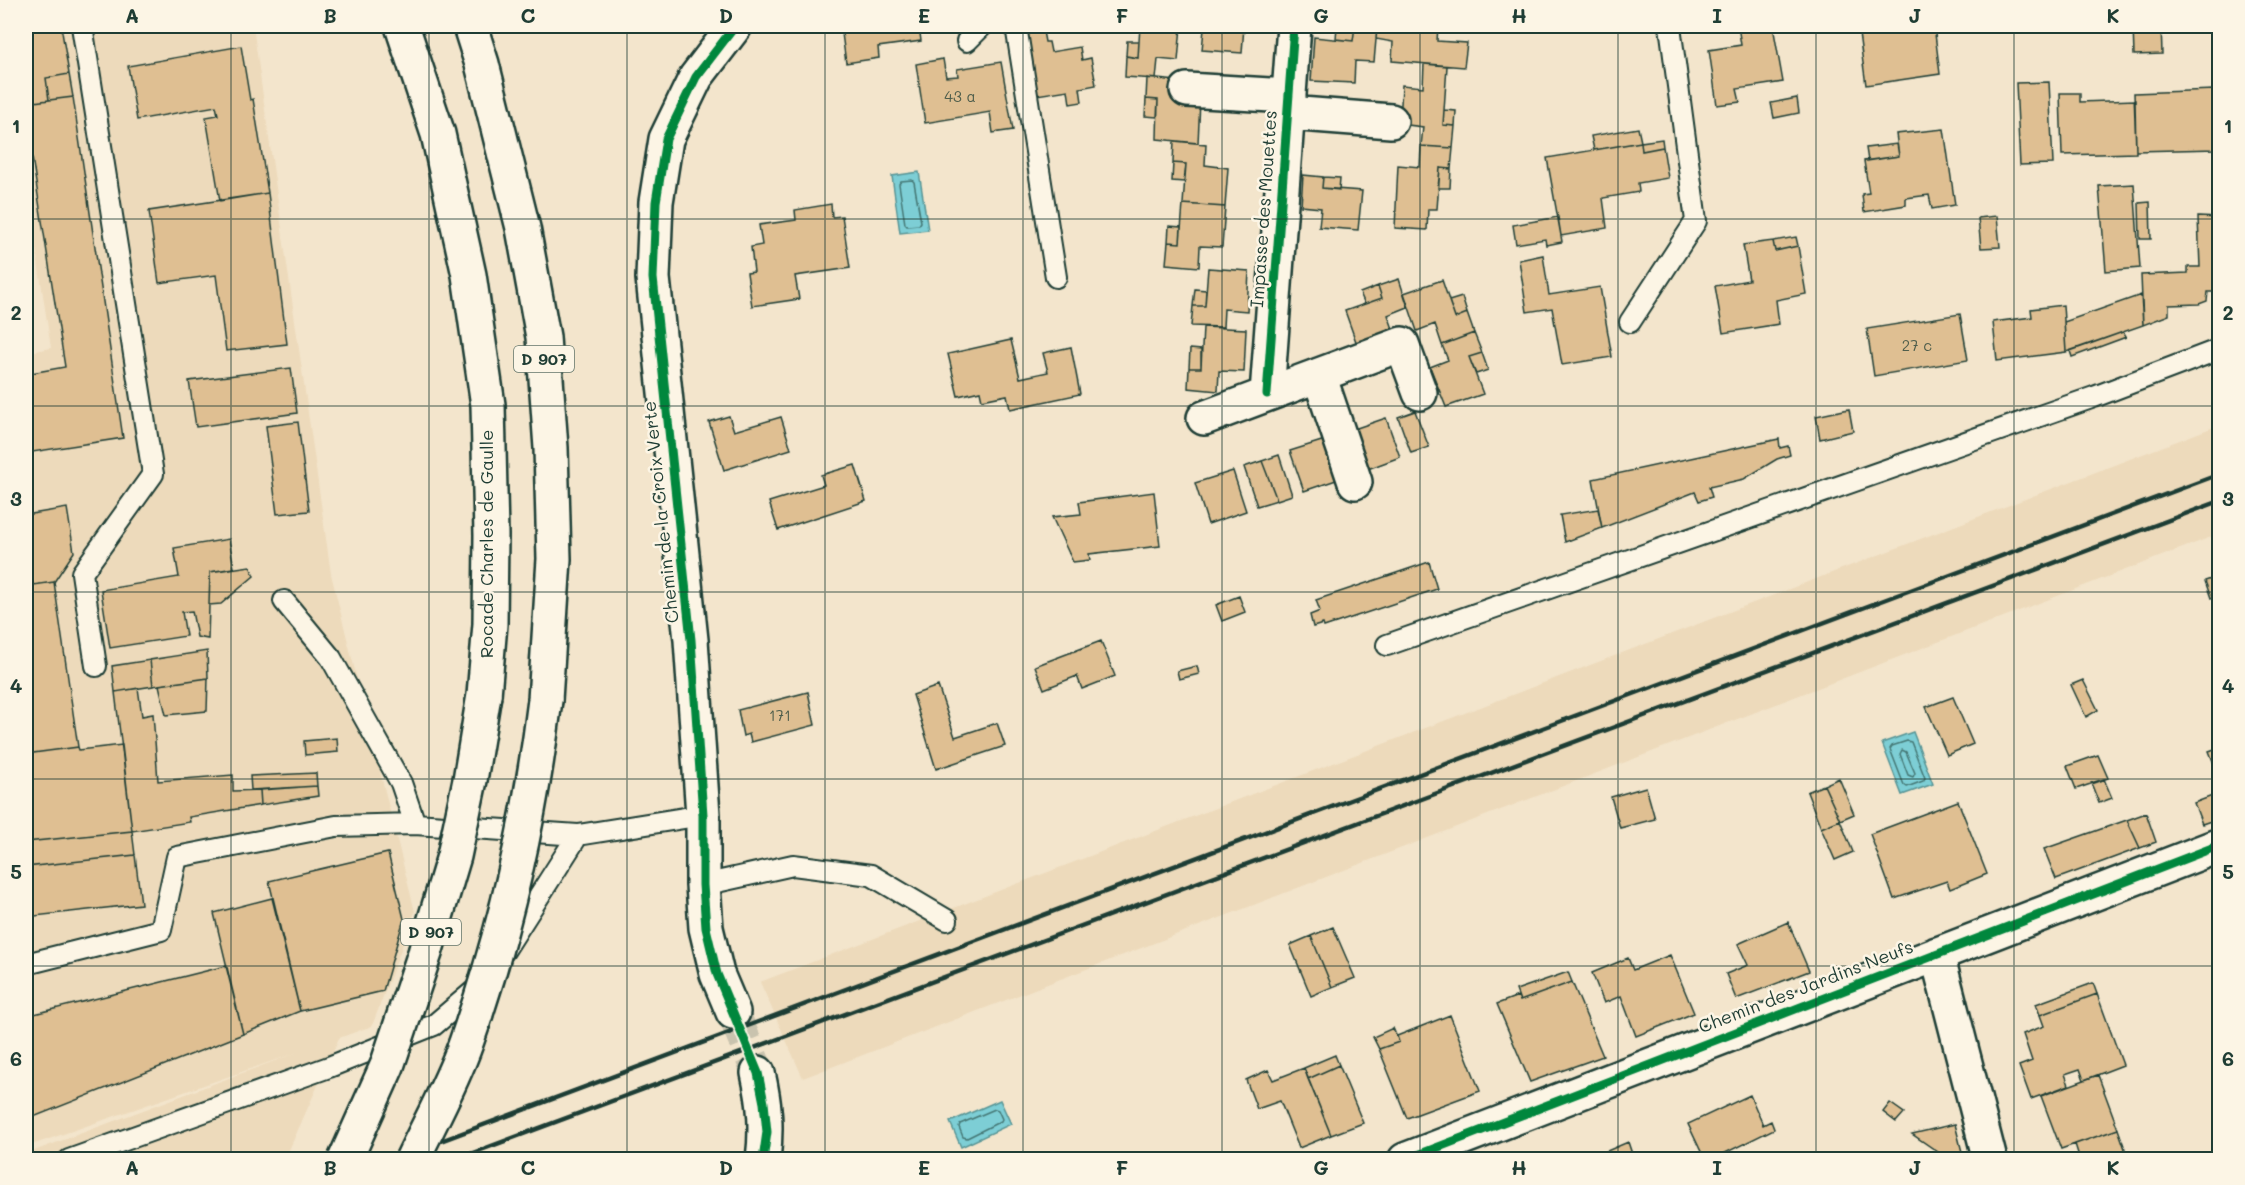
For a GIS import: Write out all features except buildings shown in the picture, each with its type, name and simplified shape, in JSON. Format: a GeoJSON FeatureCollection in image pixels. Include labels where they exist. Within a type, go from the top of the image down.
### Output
{"type":"FeatureCollection","features":[{"type":"Feature","properties":{"kind":"main road","name":"Rocade Charles de Gaulle"},"geometry":{"type":"LineString","coordinates":[[345,1160],[387,1066],[432,932],[454,856],[470,780],[484,695],[490,602],[488,405],[469,275],[438,134],[402,26]]}},
{"type":"Feature","properties":{"kind":"main road","name":"D 907"},"geometry":{"type":"LineString","coordinates":[[412,1160],[465,1045],[500,933],[522,840],[538,757],[545,700],[554,559],[551,448],[543,337],[520,217],[482,64],[470,26]]}},
{"type":"Feature","properties":{"kind":"main road","name":"Chemin de la Croix Verte"},"geometry":{"type":"LineString","coordinates":[[733,1012],[717,974],[706,928],[703,885],[703,815],[691,640],[653,278],[656,202],[666,139],[696,77],[735,26]]}},
{"type":"Feature","properties":{"kind":"main road","name":"Impasse des Mouettes"},"geometry":{"type":"LineString","coordinates":[[1267,394],[1294,26]]}},
{"type":"Feature","properties":{"kind":"main road"},"geometry":{"type":"LineString","coordinates":[[1187,90],[1391,121]]}},
{"type":"Feature","properties":{"kind":"main road"},"geometry":{"type":"LineString","coordinates":[[1204,418],[1402,344],[1420,393]]}},
{"type":"Feature","properties":{"kind":"main road"},"geometry":{"type":"LineString","coordinates":[[1319,375],[1355,482]]}},
{"type":"Feature","properties":{"kind":"main road","name":"Chemin des Jardins Neufs"},"geometry":{"type":"LineString","coordinates":[[1405,1160],[2220,844]]}},
{"type":"Feature","properties":{"kind":"main road"},"geometry":{"type":"LineString","coordinates":[[1937,954],[1990,1160]]}},
{"type":"Feature","properties":{"kind":"main road"},"geometry":{"type":"LineString","coordinates":[[758,1073],[764,1102],[766,1132],[763,1160]]}},
{"type":"Feature","properties":{"kind":"lane"},"geometry":{"type":"LineString","coordinates":[[82,26],[153,474],[82,573],[96,666]]}},
{"type":"Feature","properties":{"kind":"lane"},"geometry":{"type":"LineString","coordinates":[[967,41],[982,26]]}},
{"type":"Feature","properties":{"kind":"lane"},"geometry":{"type":"LineString","coordinates":[[1016,26],[1056,277]]}},
{"type":"Feature","properties":{"kind":"lane"},"geometry":{"type":"LineString","coordinates":[[1629,322],[1696,221],[1670,26]]}},
{"type":"Feature","properties":{"kind":"lane"},"geometry":{"type":"LineString","coordinates":[[1387,645],[2083,400],[2220,349]]}},
{"type":"Feature","properties":{"kind":"lane"},"geometry":{"type":"LineString","coordinates":[[284,601],[331,658],[401,783],[415,824]]}},
{"type":"Feature","properties":{"kind":"lane"},"geometry":{"type":"LineString","coordinates":[[26,963],[161,930],[177,857],[336,826],[415,824],[579,836],[703,815]]}},
{"type":"Feature","properties":{"kind":"lane"},"geometry":{"type":"LineString","coordinates":[[69,1160],[329,1067],[434,1025],[478,989],[579,836]]}},
{"type":"Feature","properties":{"kind":"lane"},"geometry":{"type":"LineString","coordinates":[[703,885],[793,865],[871,875],[948,920]]}},
{"type":"Feature","properties":{"kind":"shaded area"},"geometry":{"type":"Polygon","coordinates":[[[26,26],[253,26],[331,574],[415,912],[372,1026],[339,1038],[285,1159],[26,1159],[26,1154],[296,1053],[26,1147],[26,353],[51,348],[26,183],[26,26]]]}},
{"type":"Feature","properties":{"kind":"shaded area"},"geometry":{"type":"Polygon","coordinates":[[[2219,425],[2219,534],[803,1078],[760,982],[2219,425]]]}},
{"type":"Feature","properties":{"kind":"water"},"geometry":{"type":"Polygon","coordinates":[[[919,172],[928,230],[900,233],[892,176],[919,172]]]}},
{"type":"Feature","properties":{"kind":"water"},"geometry":{"type":"Polygon","coordinates":[[[1913,732],[1933,784],[1902,795],[1882,743],[1913,732]]]}},
{"type":"Feature","properties":{"kind":"water"},"geometry":{"type":"Polygon","coordinates":[[[1000,1100],[1011,1124],[961,1147],[950,1122],[1000,1100]]]}},
{"type":"Feature","properties":{"kind":"tunnel"},"geometry":{"type":"LineString","coordinates":[[733,1012],[758,1073]]}},
{"type":"Feature","properties":{"kind":"railway"},"geometry":{"type":"LineString","coordinates":[[390,1160],[2220,474]]}},
{"type":"Feature","properties":{"kind":"railway"},"geometry":{"type":"LineString","coordinates":[[454,1160],[2220,501]]}},
{"type":"Feature","properties":{"kind":"cycle path"},"geometry":{"type":"LineString","coordinates":[[735,26],[696,77],[666,139],[656,202],[653,278],[691,640],[703,815],[703,885],[706,928],[717,974],[758,1073],[767,1132],[763,1160]]}},
{"type":"Feature","properties":{"kind":"cycle path"},"geometry":{"type":"LineString","coordinates":[[1267,394],[1294,26]]}},
{"type":"Feature","properties":{"kind":"cycle path"},"geometry":{"type":"LineString","coordinates":[[1405,1160],[2220,845]]}}]}
